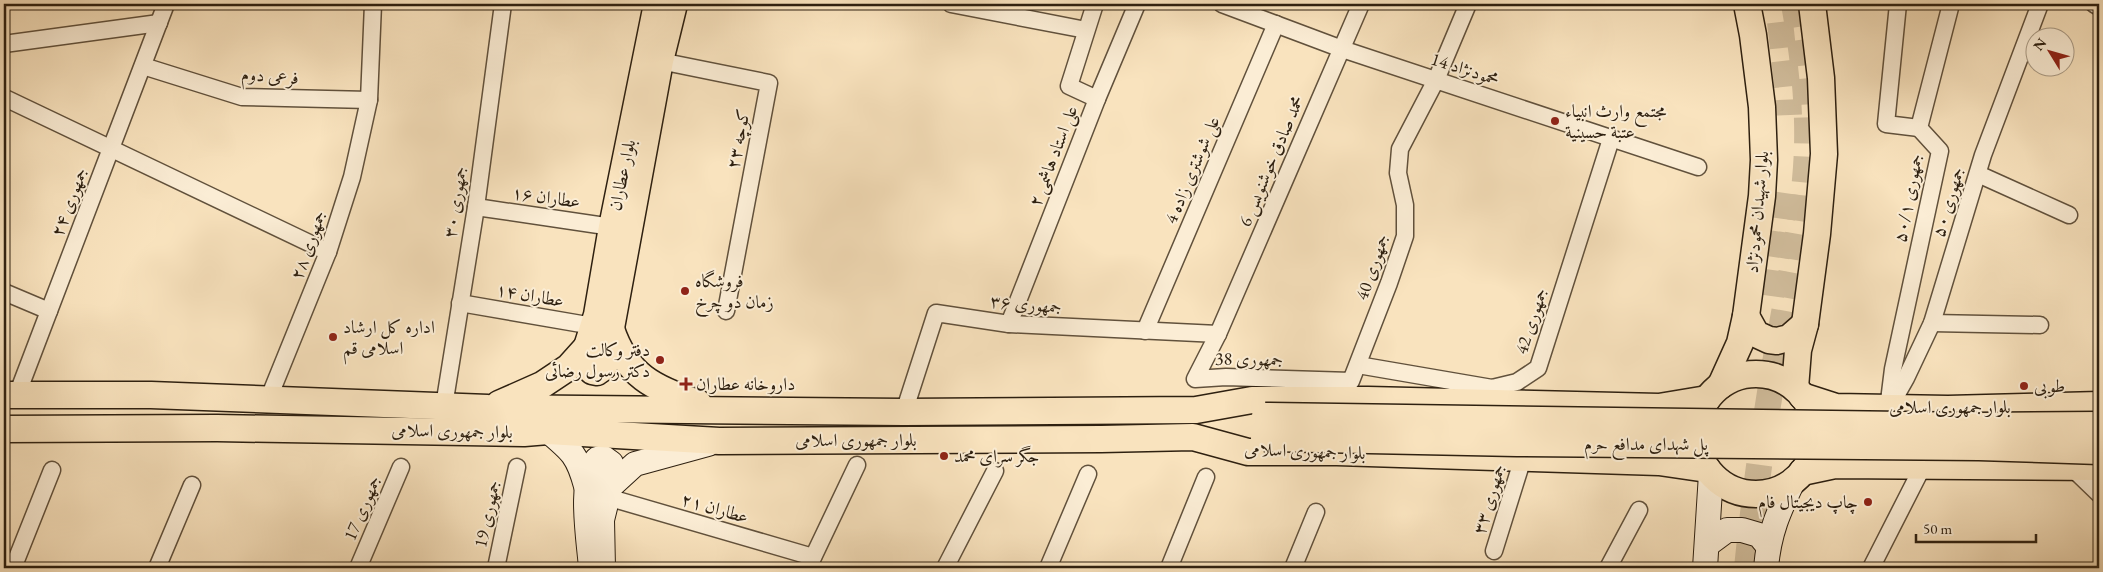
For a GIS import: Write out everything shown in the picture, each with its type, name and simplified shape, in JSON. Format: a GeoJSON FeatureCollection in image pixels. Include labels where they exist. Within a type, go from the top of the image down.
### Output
{"type":"FeatureCollection","features":[{"type":"Feature","properties":{"kind":"main road","name":"بلوار عطاران"},"geometry":{"type":"LineString","coordinates":[[597,334],[597,315],[612,226],[657,4]]}},
{"type":"Feature","properties":{"kind":"main road","name":"بلوار عطاران"},"geometry":{"type":"LineString","coordinates":[[597,334],[674,4]]}},
{"type":"Feature","properties":{"kind":"main road","name":"بلوار شهیدان محمودنژاد"},"geometry":{"type":"LineString","coordinates":[[1714,392],[1740,343],[1746,316],[1762,196],[1764,160],[1762,107],[1753,35],[1746,4]]}},
{"type":"Feature","properties":{"kind":"main road"},"geometry":{"type":"LineString","coordinates":[[1799,392],[1798,350],[1805,324],[1824,154],[1821,78],[1812,4]]}},
{"type":"Feature","properties":{"kind":"main road"},"geometry":{"type":"LineString","coordinates":[[1746,316],[1756,334],[1768,340],[1777,341],[1789,338],[1805,324]]}},
{"type":"Feature","properties":{"kind":"main road"},"geometry":{"type":"LineString","coordinates":[[488,408],[542,385],[568,367],[597,334],[647,380],[672,395],[720,410]]}},
{"type":"Feature","properties":{"kind":"main road"},"geometry":{"type":"LineString","coordinates":[[1767,557],[1777,514],[1798,476],[1810,460],[1815,446],[1816,430],[1813,414],[1799,392],[1782,380],[1753,373],[1739,376],[1714,392],[1699,414],[1696,428],[1698,450],[1709,472],[1728,488],[1743,493],[1759,494],[1774,491],[1798,476],[1836,465],[2099,468]]}},
{"type":"Feature","properties":{"kind":"main road","name":"بلوار جمهوری اسلامی"},"geometry":{"type":"LineString","coordinates":[[4,428],[217,428],[524,433],[559,424],[720,410],[904,412],[1196,410],[1252,400],[1377,400],[1672,406],[1714,392]]}},
{"type":"Feature","properties":{"kind":"main road","name":"بلوار جمهوری اسلامی"},"geometry":{"type":"LineString","coordinates":[[1799,392],[1836,407],[2099,405]]}},
{"type":"Feature","properties":{"kind":"main road","name":"بلوار جمهوری اسلامی"},"geometry":{"type":"LineString","coordinates":[[10,395],[151,395],[488,408],[559,424],[719,441],[1101,440],[1193,437],[1248,452],[1336,452],[1660,462],[1709,472]]}},
{"type":"Feature","properties":{"kind":"main road"},"geometry":{"type":"LineString","coordinates":[[1622,406],[1632,418],[1634,433],[1626,461]]}},
{"type":"Feature","properties":{"kind":"main road"},"geometry":{"type":"LineString","coordinates":[[1836,407],[1828,435],[1828,451],[1836,465]]}},
{"type":"Feature","properties":{"kind":"main road","name":"پل شهدای مدافع حرم"},"geometry":{"type":"LineString","coordinates":[[1196,410],[1265,427],[1527,444],[1979,447],[2099,451]]}},
{"type":"Feature","properties":{"kind":"main road"},"geometry":{"type":"LineString","coordinates":[[559,424],[568,447],[601,490],[603,568]]}},
{"type":"Feature","properties":{"kind":"main road","name":"پل شهدای مدافع حرم"},"geometry":{"type":"LineString","coordinates":[[1193,437],[1265,427],[2099,425]]}},
{"type":"Feature","properties":{"kind":"main road"},"geometry":{"type":"LineString","coordinates":[[590,568],[601,490],[635,464],[719,441]]}},
{"type":"Feature","properties":{"kind":"main road"},"geometry":{"type":"LineString","coordinates":[[1705,568],[1708,544],[1709,472]]}},
{"type":"Feature","properties":{"kind":"main road"},"geometry":{"type":"LineString","coordinates":[[1708,544],[1727,530],[1742,530],[1759,535],[1767,557]]}},
{"type":"Feature","properties":{"kind":"street","name":"جمهوری ۲۴"},"geometry":{"type":"LineString","coordinates":[[10,395],[49,311],[166,4]]}},
{"type":"Feature","properties":{"kind":"street","name":"جمهوری ۲۸"},"geometry":{"type":"LineString","coordinates":[[268,400],[328,252],[352,177],[369,100],[373,4]]}},
{"type":"Feature","properties":{"kind":"street","name":"جمهوری ۳۰"},"geometry":{"type":"LineString","coordinates":[[444,406],[476,207],[503,4]]}},
{"type":"Feature","properties":{"kind":"street"},"geometry":{"type":"LineString","coordinates":[[951,4],[1086,30]]}},
{"type":"Feature","properties":{"kind":"street"},"geometry":{"type":"LineString","coordinates":[[1095,4],[1069,86],[1097,99]]}},
{"type":"Feature","properties":{"kind":"street","name":"علی استاد هاشمی ۲"},"geometry":{"type":"LineString","coordinates":[[1009,324],[1097,99],[1137,4]]}},
{"type":"Feature","properties":{"kind":"street","name":"محمودنژاد 14"},"geometry":{"type":"LineString","coordinates":[[1222,4],[1342,49],[1698,167]]}},
{"type":"Feature","properties":{"kind":"street","name":"محمد صادق خوشنویس 6"},"geometry":{"type":"LineString","coordinates":[[1218,334],[1361,4]]}},
{"type":"Feature","properties":{"kind":"street","name":"جمهوری 40"},"geometry":{"type":"LineString","coordinates":[[1351,381],[1404,236],[1406,205],[1398,173],[1400,149],[1436,80],[1468,4]]}},
{"type":"Feature","properties":{"kind":"street"},"geometry":{"type":"LineString","coordinates":[[1898,4],[1886,124],[1919,128],[1951,4]]}},
{"type":"Feature","properties":{"kind":"street","name":"جمهوری ۵۰"},"geometry":{"type":"LineString","coordinates":[[1889,408],[1906,378],[1932,323],[1978,174],[2040,4]]}},
{"type":"Feature","properties":{"kind":"street"},"geometry":{"type":"LineString","coordinates":[[2094,4],[2099,7]]}},
{"type":"Feature","properties":{"kind":"street"},"geometry":{"type":"LineString","coordinates":[[4,44],[160,23]]}},
{"type":"Feature","properties":{"kind":"street","name":"علی شوشتری زاده 4"},"geometry":{"type":"LineString","coordinates":[[1145,331],[1276,24]]}},
{"type":"Feature","properties":{"kind":"street","name":"کوچه ۲۳"},"geometry":{"type":"LineString","coordinates":[[660,61],[769,83],[726,311]]}},
{"type":"Feature","properties":{"kind":"street","name":"فرعی دوم"},"geometry":{"type":"LineString","coordinates":[[143,66],[242,97],[369,100]]}},
{"type":"Feature","properties":{"kind":"street"},"geometry":{"type":"LineString","coordinates":[[7,99],[328,252]]}},
{"type":"Feature","properties":{"kind":"street","name":"جمهوری ۵۰/۱"},"geometry":{"type":"LineString","coordinates":[[1889,408],[1893,369],[1940,152],[1919,128]]}},
{"type":"Feature","properties":{"kind":"street","name":"جمهوری 42"},"geometry":{"type":"LineString","coordinates":[[1358,365],[1492,388],[1517,382],[1538,368],[1612,139]]}},
{"type":"Feature","properties":{"kind":"street"},"geometry":{"type":"LineString","coordinates":[[1978,174],[2069,215]]}},
{"type":"Feature","properties":{"kind":"street","name":"عطاران ۱۶"},"geometry":{"type":"LineString","coordinates":[[476,207],[612,226]]}},
{"type":"Feature","properties":{"kind":"street"},"geometry":{"type":"LineString","coordinates":[[4,292],[49,311]]}},
{"type":"Feature","properties":{"kind":"street","name":"عطاران ۱۴"},"geometry":{"type":"LineString","coordinates":[[460,303],[597,334]]}},
{"type":"Feature","properties":{"kind":"street","name":"جمهوری ۳۶"},"geometry":{"type":"LineString","coordinates":[[904,412],[936,313],[1009,324],[1218,334]]}},
{"type":"Feature","properties":{"kind":"street"},"geometry":{"type":"LineString","coordinates":[[1932,323],[2040,325]]}},
{"type":"Feature","properties":{"kind":"street","name":"جمهوری 38"},"geometry":{"type":"LineString","coordinates":[[1218,334],[1195,378],[1226,377],[1351,381]]}},
{"type":"Feature","properties":{"kind":"street","name":"جمهوری ۳۳"},"geometry":{"type":"LineString","coordinates":[[1494,551],[1523,458]]}},
{"type":"Feature","properties":{"kind":"street"},"geometry":{"type":"LineString","coordinates":[[810,563],[857,465]]}},
{"type":"Feature","properties":{"kind":"street"},"geometry":{"type":"LineString","coordinates":[[1871,568],[1923,466]]}},
{"type":"Feature","properties":{"kind":"street","name":"جمهوری 17"},"geometry":{"type":"LineString","coordinates":[[359,566],[401,467]]}},
{"type":"Feature","properties":{"kind":"street","name":"جمهوری 19"},"geometry":{"type":"LineString","coordinates":[[496,568],[517,467]]}},
{"type":"Feature","properties":{"kind":"street"},"geometry":{"type":"LineString","coordinates":[[2071,467],[2099,494]]}},
{"type":"Feature","properties":{"kind":"street"},"geometry":{"type":"LineString","coordinates":[[13,568],[52,470]]}},
{"type":"Feature","properties":{"kind":"street"},"geometry":{"type":"LineString","coordinates":[[945,568],[995,471]]}},
{"type":"Feature","properties":{"kind":"street"},"geometry":{"type":"LineString","coordinates":[[1048,568],[1088,474]]}},
{"type":"Feature","properties":{"kind":"street"},"geometry":{"type":"LineString","coordinates":[[1169,568],[1206,476]]}},
{"type":"Feature","properties":{"kind":"street"},"geometry":{"type":"LineString","coordinates":[[158,568],[192,485]]}},
{"type":"Feature","properties":{"kind":"street","name":"عطاران ۲۱"},"geometry":{"type":"LineString","coordinates":[[601,490],[810,563]]}},
{"type":"Feature","properties":{"kind":"street"},"geometry":{"type":"LineString","coordinates":[[1608,568],[1639,510]]}},
{"type":"Feature","properties":{"kind":"street"},"geometry":{"type":"LineString","coordinates":[[1293,568],[1316,512]]}},
{"type":"Feature","properties":{"kind":"tunnel"},"geometry":{"type":"LineString","coordinates":[[1747,568],[1771,384],[1796,248],[1806,172],[1806,91],[1794,4]]}},
{"type":"Feature","properties":{"kind":"tunnel"},"geometry":{"type":"LineString","coordinates":[[1780,22],[1789,115]]}},
{"type":"Feature","properties":{"kind":"tunnel"},"geometry":{"type":"LineString","coordinates":[[1771,296],[1786,191]]}},
{"type":"Feature","properties":{"kind":"place","name":"مجتمع وارث انبياء عتبة حسينية"},"geometry":{"type":"Point","coordinates":[1555,121]}},
{"type":"Feature","properties":{"kind":"place","name":"فروشگاه زمان دو چرخ"},"geometry":{"type":"Point","coordinates":[685,291]}},
{"type":"Feature","properties":{"kind":"place","name":"اداره کل ارشاد اسلامی قم"},"geometry":{"type":"Point","coordinates":[333,337]}},
{"type":"Feature","properties":{"kind":"place","name":"دفتر وکالت دکتر رسول رضائی"},"geometry":{"type":"Point","coordinates":[660,360]}},
{"type":"Feature","properties":{"kind":"place","name":"داروخانه عطاران"},"geometry":{"type":"Point","coordinates":[686,384]}},
{"type":"Feature","properties":{"kind":"place","name":"طوبی"},"geometry":{"type":"Point","coordinates":[2024,386]}},
{"type":"Feature","properties":{"kind":"place","name":"جگر سرای محمد"},"geometry":{"type":"Point","coordinates":[944,456]}},
{"type":"Feature","properties":{"kind":"place","name":"چاپ دیجیتال فام"},"geometry":{"type":"Point","coordinates":[1868,502]}}]}
